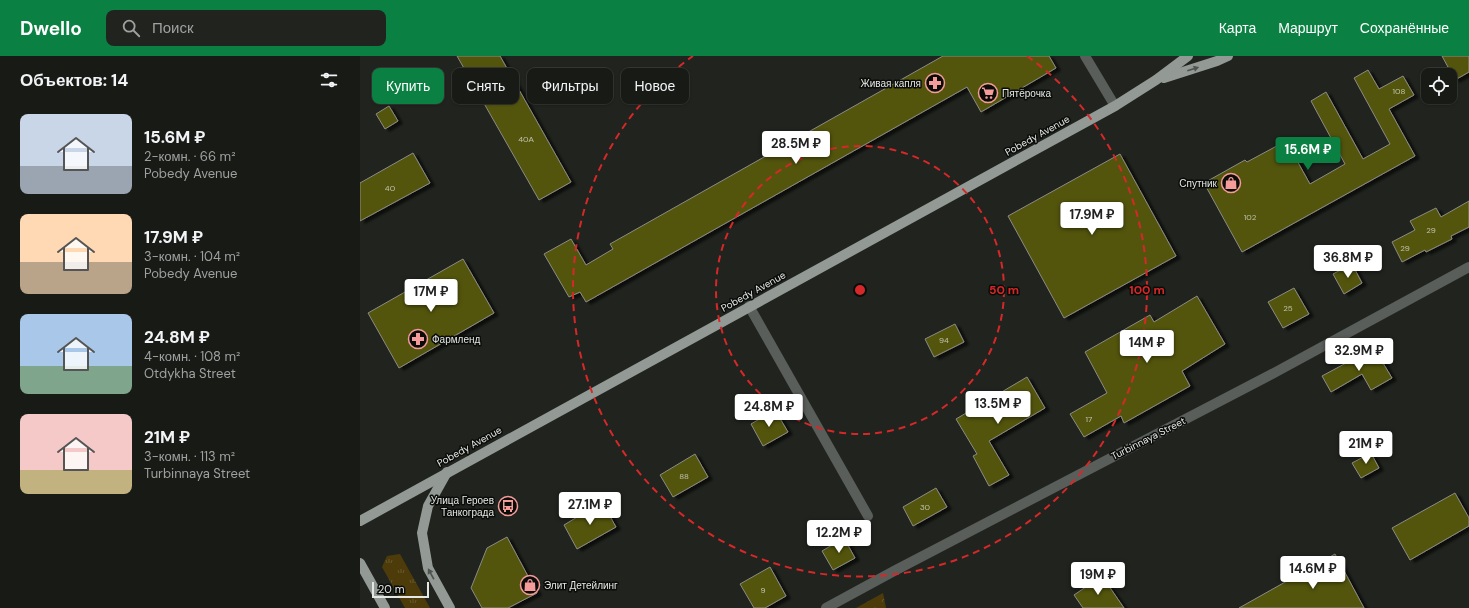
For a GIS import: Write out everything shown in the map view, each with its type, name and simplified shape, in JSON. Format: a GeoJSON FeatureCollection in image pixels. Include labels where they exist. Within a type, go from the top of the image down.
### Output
{"type":"FeatureCollection","features":[{"type":"Feature","properties":{"kind":"main road","name":"Pobedy Avenue"},"geometry":{"type":"LineString","coordinates":[[360,521],[1115,106],[1156,80],[1188,56]]}},
{"type":"Feature","properties":{"kind":"main road","name":"Pobedy Avenue"},"geometry":{"type":"LineString","coordinates":[[1156,80],[1217,61],[1228,56]]}},
{"type":"Feature","properties":{"kind":"main road"},"geometry":{"type":"LineString","coordinates":[[448,472],[428,506],[422,533],[428,568],[450,608]]}},
{"type":"Feature","properties":{"kind":"main road"},"geometry":{"type":"LineString","coordinates":[[360,563],[385,608]]}},
{"type":"Feature","properties":{"kind":"street"},"geometry":{"type":"LineString","coordinates":[[1085,56],[1115,106]]}},
{"type":"Feature","properties":{"kind":"street","name":"Turbinnaya Street"},"geometry":{"type":"LineString","coordinates":[[826,608],[1272,374],[1469,267]]}},
{"type":"Feature","properties":{"kind":"street"},"geometry":{"type":"LineString","coordinates":[[749,306],[868,516]]}},
{"type":"Feature","properties":{"kind":"green space"},"geometry":{"type":"Polygon","coordinates":[[[400,554],[430,608],[405,608],[382,567],[387,556],[400,554]]]}},
{"type":"Feature","properties":{"kind":"green space"},"geometry":{"type":"Polygon","coordinates":[[[883,593],[886,608],[856,608],[883,593]]]}},
{"type":"Feature","properties":{"kind":"building"},"geometry":{"type":"Polygon","coordinates":[[[457,56],[500,56],[507,68],[464,68],[457,56]]]}},
{"type":"Feature","properties":{"kind":"building"},"geometry":{"type":"Polygon","coordinates":[[[943,56],[1049,56],[1056,68],[981,112],[967,87],[586,302],[580,292],[569,297],[544,254],[571,239],[586,265],[613,249],[610,244],[943,56]]]}},
{"type":"Feature","properties":{"kind":"building"},"geometry":{"type":"Polygon","coordinates":[[[1442,56],[1469,56],[1469,72],[1457,79],[1457,68],[1448,68],[1442,56]]]}},
{"type":"Feature","properties":{"kind":"building"},"geometry":{"type":"Polygon","coordinates":[[[1368,70],[1379,89],[1403,76],[1414,95],[1389,109],[1415,156],[1242,252],[1204,183],[1245,160],[1247,162],[1286,141],[1310,184],[1345,164],[1311,101],[1326,92],[1363,159],[1390,144],[1354,78],[1368,70]]]}},
{"type":"Feature","properties":{"kind":"building"},"geometry":{"type":"Polygon","coordinates":[[[519,90],[571,182],[539,200],[484,104],[519,104],[519,90]]]}},
{"type":"Feature","properties":{"kind":"building"},"geometry":{"type":"Polygon","coordinates":[[[389,106],[398,121],[385,129],[376,114],[389,106]]]}},
{"type":"Feature","properties":{"kind":"building"},"geometry":{"type":"Polygon","coordinates":[[[413,153],[430,183],[360,221],[360,183],[413,153]]]}},
{"type":"Feature","properties":{"kind":"building"},"geometry":{"type":"Polygon","coordinates":[[[1120,154],[1176,256],[1064,318],[1008,216],[1120,154]]]}},
{"type":"Feature","properties":{"kind":"building"},"geometry":{"type":"Polygon","coordinates":[[[1469,201],[1469,227],[1451,236],[1452,239],[1426,252],[1425,250],[1402,262],[1392,242],[1415,230],[1410,221],[1436,208],[1441,217],[1469,201]]]}},
{"type":"Feature","properties":{"kind":"building"},"geometry":{"type":"Polygon","coordinates":[[[463,259],[494,313],[399,368],[368,313],[463,259]]]}},
{"type":"Feature","properties":{"kind":"building"},"geometry":{"type":"Polygon","coordinates":[[[1352,264],[1362,283],[1344,294],[1333,274],[1352,264]]]}},
{"type":"Feature","properties":{"kind":"building"},"geometry":{"type":"Polygon","coordinates":[[[1294,288],[1309,314],[1283,328],[1268,302],[1294,288]]]}},
{"type":"Feature","properties":{"kind":"building"},"geometry":{"type":"Polygon","coordinates":[[[1197,296],[1225,344],[1182,371],[1190,386],[1124,423],[1121,416],[1084,437],[1070,414],[1107,393],[1085,352],[1150,315],[1154,322],[1197,296]]]}},
{"type":"Feature","properties":{"kind":"building"},"geometry":{"type":"Polygon","coordinates":[[[955,324],[964,342],[934,357],[925,339],[955,324]]]}},
{"type":"Feature","properties":{"kind":"building"},"geometry":{"type":"Polygon","coordinates":[[[1374,348],[1392,378],[1371,390],[1362,374],[1331,392],[1322,376],[1374,348]]]}},
{"type":"Feature","properties":{"kind":"building"},"geometry":{"type":"Polygon","coordinates":[[[1027,377],[1045,408],[989,441],[1009,475],[989,486],[973,456],[977,454],[956,419],[1027,377]]]}},
{"type":"Feature","properties":{"kind":"building"},"geometry":{"type":"Polygon","coordinates":[[[775,410],[788,432],[763,446],[751,424],[775,410]]]}},
{"type":"Feature","properties":{"kind":"building"},"geometry":{"type":"Polygon","coordinates":[[[1371,453],[1379,468],[1361,478],[1352,463],[1371,453]]]}},
{"type":"Feature","properties":{"kind":"building"},"geometry":{"type":"Polygon","coordinates":[[[695,454],[708,477],[673,497],[660,475],[695,454]]]}},
{"type":"Feature","properties":{"kind":"building"},"geometry":{"type":"Polygon","coordinates":[[[936,488],[947,507],[913,526],[903,507],[936,488]]]}},
{"type":"Feature","properties":{"kind":"building"},"geometry":{"type":"Polygon","coordinates":[[[1455,493],[1469,518],[1469,526],[1410,560],[1392,528],[1455,493]]]}},
{"type":"Feature","properties":{"kind":"building"},"geometry":{"type":"Polygon","coordinates":[[[602,502],[616,527],[577,549],[564,525],[602,502]]]}},
{"type":"Feature","properties":{"kind":"building"},"geometry":{"type":"Polygon","coordinates":[[[507,537],[537,593],[508,608],[482,608],[471,588],[487,548],[507,537]]]}},
{"type":"Feature","properties":{"kind":"building"},"geometry":{"type":"Polygon","coordinates":[[[844,538],[855,558],[833,570],[822,551],[844,538]]]}},
{"type":"Feature","properties":{"kind":"building"},"geometry":{"type":"Polygon","coordinates":[[[1335,554],[1364,608],[1239,608],[1335,554]]]}},
{"type":"Feature","properties":{"kind":"building"},"geometry":{"type":"Polygon","coordinates":[[[770,567],[786,596],[765,608],[754,608],[740,584],[770,567]]]}},
{"type":"Feature","properties":{"kind":"building"},"geometry":{"type":"Polygon","coordinates":[[[1102,576],[1124,608],[1083,608],[1074,595],[1102,576]]]}},
{"type":"Feature","properties":{"kind":"place","name":"Живая капля"},"geometry":{"type":"Point","coordinates":[935,83]}},
{"type":"Feature","properties":{"kind":"place","name":"Пятёрочка"},"geometry":{"type":"Point","coordinates":[988,93]}},
{"type":"Feature","properties":{"kind":"place","name":"Спутник"},"geometry":{"type":"Point","coordinates":[1231,183]}},
{"type":"Feature","properties":{"kind":"place","name":"Фармленд"},"geometry":{"type":"Point","coordinates":[418,339]}},
{"type":"Feature","properties":{"kind":"place","name":"Улица Героев Танкограда"},"geometry":{"type":"Point","coordinates":[508,506]}},
{"type":"Feature","properties":{"kind":"place","name":"Элит Детейлинг"},"geometry":{"type":"Point","coordinates":[530,585]}}]}
